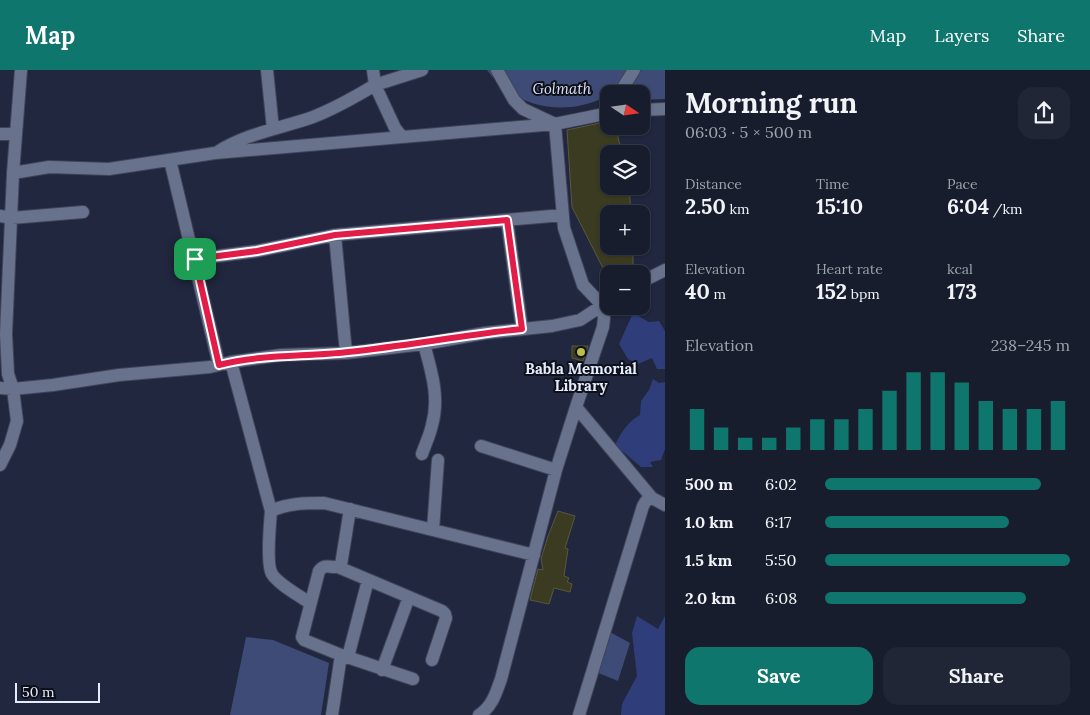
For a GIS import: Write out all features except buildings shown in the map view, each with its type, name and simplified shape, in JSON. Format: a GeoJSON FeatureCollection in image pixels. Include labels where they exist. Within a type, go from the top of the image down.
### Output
{"type":"FeatureCollection","features":[{"type":"Feature","properties":{"kind":"street"},"geometry":{"type":"LineString","coordinates":[[0,465],[10,446],[17,422],[6,389],[8,374],[6,217],[13,174],[21,70]]}},
{"type":"Feature","properties":{"kind":"street"},"geometry":{"type":"LineString","coordinates":[[267,70],[272,129]]}},
{"type":"Feature","properties":{"kind":"street"},"geometry":{"type":"LineString","coordinates":[[373,70],[375,85],[395,128],[402,137]]}},
{"type":"Feature","properties":{"kind":"street"},"geometry":{"type":"LineString","coordinates":[[215,153],[239,140],[338,107],[375,85],[422,70]]}},
{"type":"Feature","properties":{"kind":"street"},"geometry":{"type":"LineString","coordinates":[[497,70],[514,100],[523,109],[555,124]]}},
{"type":"Feature","properties":{"kind":"street"},"geometry":{"type":"LineString","coordinates":[[625,85],[634,70]]}},
{"type":"Feature","properties":{"kind":"street"},"geometry":{"type":"LineString","coordinates":[[650,110],[665,109]]}},
{"type":"Feature","properties":{"kind":"street"},"geometry":{"type":"LineString","coordinates":[[13,174],[49,167],[109,169],[215,153],[555,124],[600,114]]}},
{"type":"Feature","properties":{"kind":"street"},"geometry":{"type":"LineString","coordinates":[[555,124],[564,228],[582,286],[600,299]]}},
{"type":"Feature","properties":{"kind":"street"},"geometry":{"type":"LineString","coordinates":[[0,134],[16,134]]}},
{"type":"Feature","properties":{"kind":"street"},"geometry":{"type":"LineString","coordinates":[[170,160],[195,259],[271,511],[269,565],[271,574],[310,603]]}},
{"type":"Feature","properties":{"kind":"street"},"geometry":{"type":"LineString","coordinates":[[6,217],[83,212]]}},
{"type":"Feature","properties":{"kind":"street"},"geometry":{"type":"LineString","coordinates":[[195,259],[257,251],[335,235],[563,215]]}},
{"type":"Feature","properties":{"kind":"street"},"geometry":{"type":"LineString","coordinates":[[507,220],[522,329]]}},
{"type":"Feature","properties":{"kind":"street"},"geometry":{"type":"LineString","coordinates":[[335,235],[346,353]]}},
{"type":"Feature","properties":{"kind":"street"},"geometry":{"type":"LineString","coordinates":[[650,278],[665,270]]}},
{"type":"Feature","properties":{"kind":"street"},"geometry":{"type":"LineString","coordinates":[[6,389],[53,385],[281,355],[346,353],[424,344],[485,333],[580,320],[600,306]]}},
{"type":"Feature","properties":{"kind":"street"},"geometry":{"type":"LineString","coordinates":[[478,715],[483,713],[494,699],[501,679],[556,470],[603,327],[604,315]]}},
{"type":"Feature","properties":{"kind":"street"},"geometry":{"type":"LineString","coordinates":[[422,454],[433,424],[435,402],[434,381],[424,344]]}},
{"type":"Feature","properties":{"kind":"street"},"geometry":{"type":"LineString","coordinates":[[576,407],[660,501]]}},
{"type":"Feature","properties":{"kind":"street"},"geometry":{"type":"LineString","coordinates":[[481,446],[556,470]]}},
{"type":"Feature","properties":{"kind":"street"},"geometry":{"type":"LineString","coordinates":[[433,530],[438,460]]}},
{"type":"Feature","properties":{"kind":"street"},"geometry":{"type":"LineString","coordinates":[[578,715],[643,506],[646,501],[660,501]]}},
{"type":"Feature","properties":{"kind":"street"},"geometry":{"type":"LineString","coordinates":[[271,511],[282,506],[324,503],[534,555]]}},
{"type":"Feature","properties":{"kind":"street"},"geometry":{"type":"LineString","coordinates":[[338,567],[340,565],[350,508]]}},
{"type":"Feature","properties":{"kind":"street"},"geometry":{"type":"LineString","coordinates":[[413,679],[382,670],[304,640],[302,637],[310,603],[322,567],[338,567],[442,611],[446,618],[432,660]]}},
{"type":"Feature","properties":{"kind":"street"},"geometry":{"type":"LineString","coordinates":[[332,715],[344,656],[368,580]]}},
{"type":"Feature","properties":{"kind":"street"},"geometry":{"type":"LineString","coordinates":[[382,670],[409,597]]}},
{"type":"Feature","properties":{"kind":"green space","name":"Golmath"},"geometry":{"type":"Polygon","coordinates":[[[487,70],[636,70],[622,85],[600,85],[600,99],[583,105],[562,108],[541,105],[521,98],[502,87],[487,70]]]}},
{"type":"Feature","properties":{"kind":"green space"},"geometry":{"type":"Polygon","coordinates":[[[639,70],[665,70],[665,99],[650,100],[650,85],[628,85],[639,70]]]}},
{"type":"Feature","properties":{"kind":"green space"},"geometry":{"type":"Polygon","coordinates":[[[610,632],[630,643],[618,681],[596,672],[610,632]]]}},
{"type":"Feature","properties":{"kind":"green space"},"geometry":{"type":"Polygon","coordinates":[[[246,637],[273,640],[329,663],[321,715],[230,715],[246,637]]]}},
{"type":"Feature","properties":{"kind":"shaded area"},"geometry":{"type":"Polygon","coordinates":[[[632,315],[637,315],[649,322],[659,321],[665,331],[665,369],[657,369],[652,358],[638,364],[628,359],[619,344],[632,315]]]}},
{"type":"Feature","properties":{"kind":"shaded area"},"geometry":{"type":"Polygon","coordinates":[[[653,379],[659,383],[665,382],[665,449],[661,460],[650,462],[653,467],[641,467],[615,445],[628,424],[640,415],[641,401],[649,390],[653,379]]]}},
{"type":"Feature","properties":{"kind":"shaded area"},"geometry":{"type":"Polygon","coordinates":[[[637,616],[658,629],[665,616],[665,715],[621,715],[622,704],[637,676],[632,633],[637,616]]]}},
{"type":"Feature","properties":{"kind":"place","name":"Babla Memorial Library"},"geometry":{"type":"Point","coordinates":[581,352]}},
{"type":"Feature","properties":{"kind":"route"},"geometry":{"type":"LineString","coordinates":[[507,220],[522,329],[485,333],[424,344],[346,353],[281,355],[219,365],[195,259],[257,251],[335,235],[507,220]]}}]}
